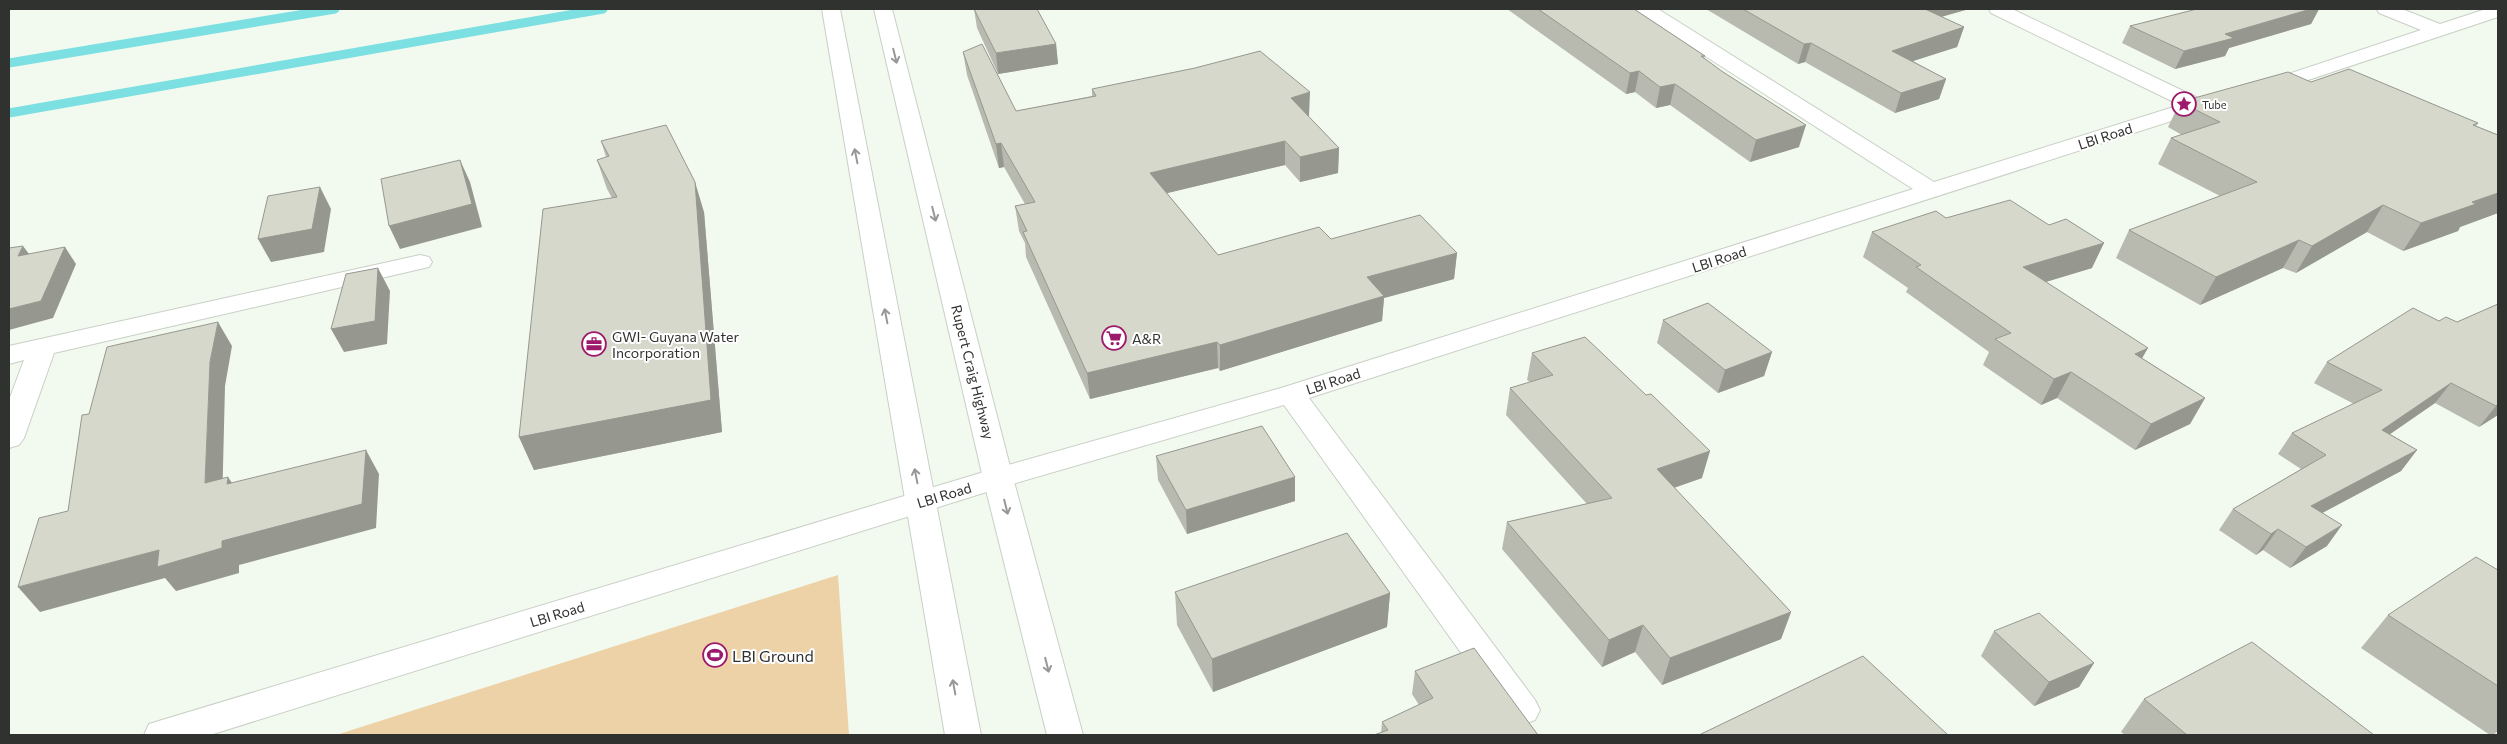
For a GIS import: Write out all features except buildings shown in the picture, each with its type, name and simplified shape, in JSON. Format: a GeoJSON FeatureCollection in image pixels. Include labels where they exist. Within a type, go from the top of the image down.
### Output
{"type":"FeatureCollection","features":[{"type":"Feature","properties":{"kind":"street"},"geometry":{"type":"LineString","coordinates":[[831,9],[963,735]]}},
{"type":"Feature","properties":{"kind":"street","name":"Rupert Craig Highway"},"geometry":{"type":"LineString","coordinates":[[883,9],[998,478],[1065,735]]}},
{"type":"Feature","properties":{"kind":"street"},"geometry":{"type":"LineString","coordinates":[[1645,9],[1933,192]]}},
{"type":"Feature","properties":{"kind":"street"},"geometry":{"type":"LineString","coordinates":[[1998,9],[2198,106]]}},
{"type":"Feature","properties":{"kind":"street"},"geometry":{"type":"LineString","coordinates":[[2386,9],[2438,30]]}},
{"type":"Feature","properties":{"kind":"street","name":"LBI Road"},"geometry":{"type":"LineString","coordinates":[[162,735],[998,478],[1291,394],[1933,192],[2198,106],[2325,71],[2438,30],[2498,11]]}},
{"type":"Feature","properties":{"kind":"street"},"geometry":{"type":"LineString","coordinates":[[2325,71],[2353,83]]}},
{"type":"Feature","properties":{"kind":"street"},"geometry":{"type":"LineString","coordinates":[[9,355],[420,262]]}},
{"type":"Feature","properties":{"kind":"street"},"geometry":{"type":"LineString","coordinates":[[9,438],[42,348]]}},
{"type":"Feature","properties":{"kind":"street"},"geometry":{"type":"LineString","coordinates":[[1291,394],[1522,710]]}},
{"type":"Feature","properties":{"kind":"shaded area","name":"LBI Ground"},"geometry":{"type":"Polygon","coordinates":[[[838,575],[849,735],[336,735],[838,575]]]}},
{"type":"Feature","properties":{"kind":"waterway"},"geometry":{"type":"LineString","coordinates":[[9,63],[335,9]]}},
{"type":"Feature","properties":{"kind":"waterway"},"geometry":{"type":"LineString","coordinates":[[9,113],[603,9]]}},
{"type":"Feature","properties":{"kind":"place","name":"Tube"},"geometry":{"type":"Point","coordinates":[2184,104]}},
{"type":"Feature","properties":{"kind":"place","name":"A&R"},"geometry":{"type":"Point","coordinates":[1114,338]}},
{"type":"Feature","properties":{"kind":"place","name":"GWI- Guyana Water Incorporation"},"geometry":{"type":"Point","coordinates":[594,344]}},
{"type":"Feature","properties":{"kind":"place","name":"LBI Ground"},"geometry":{"type":"Point","coordinates":[715,655]}}]}
